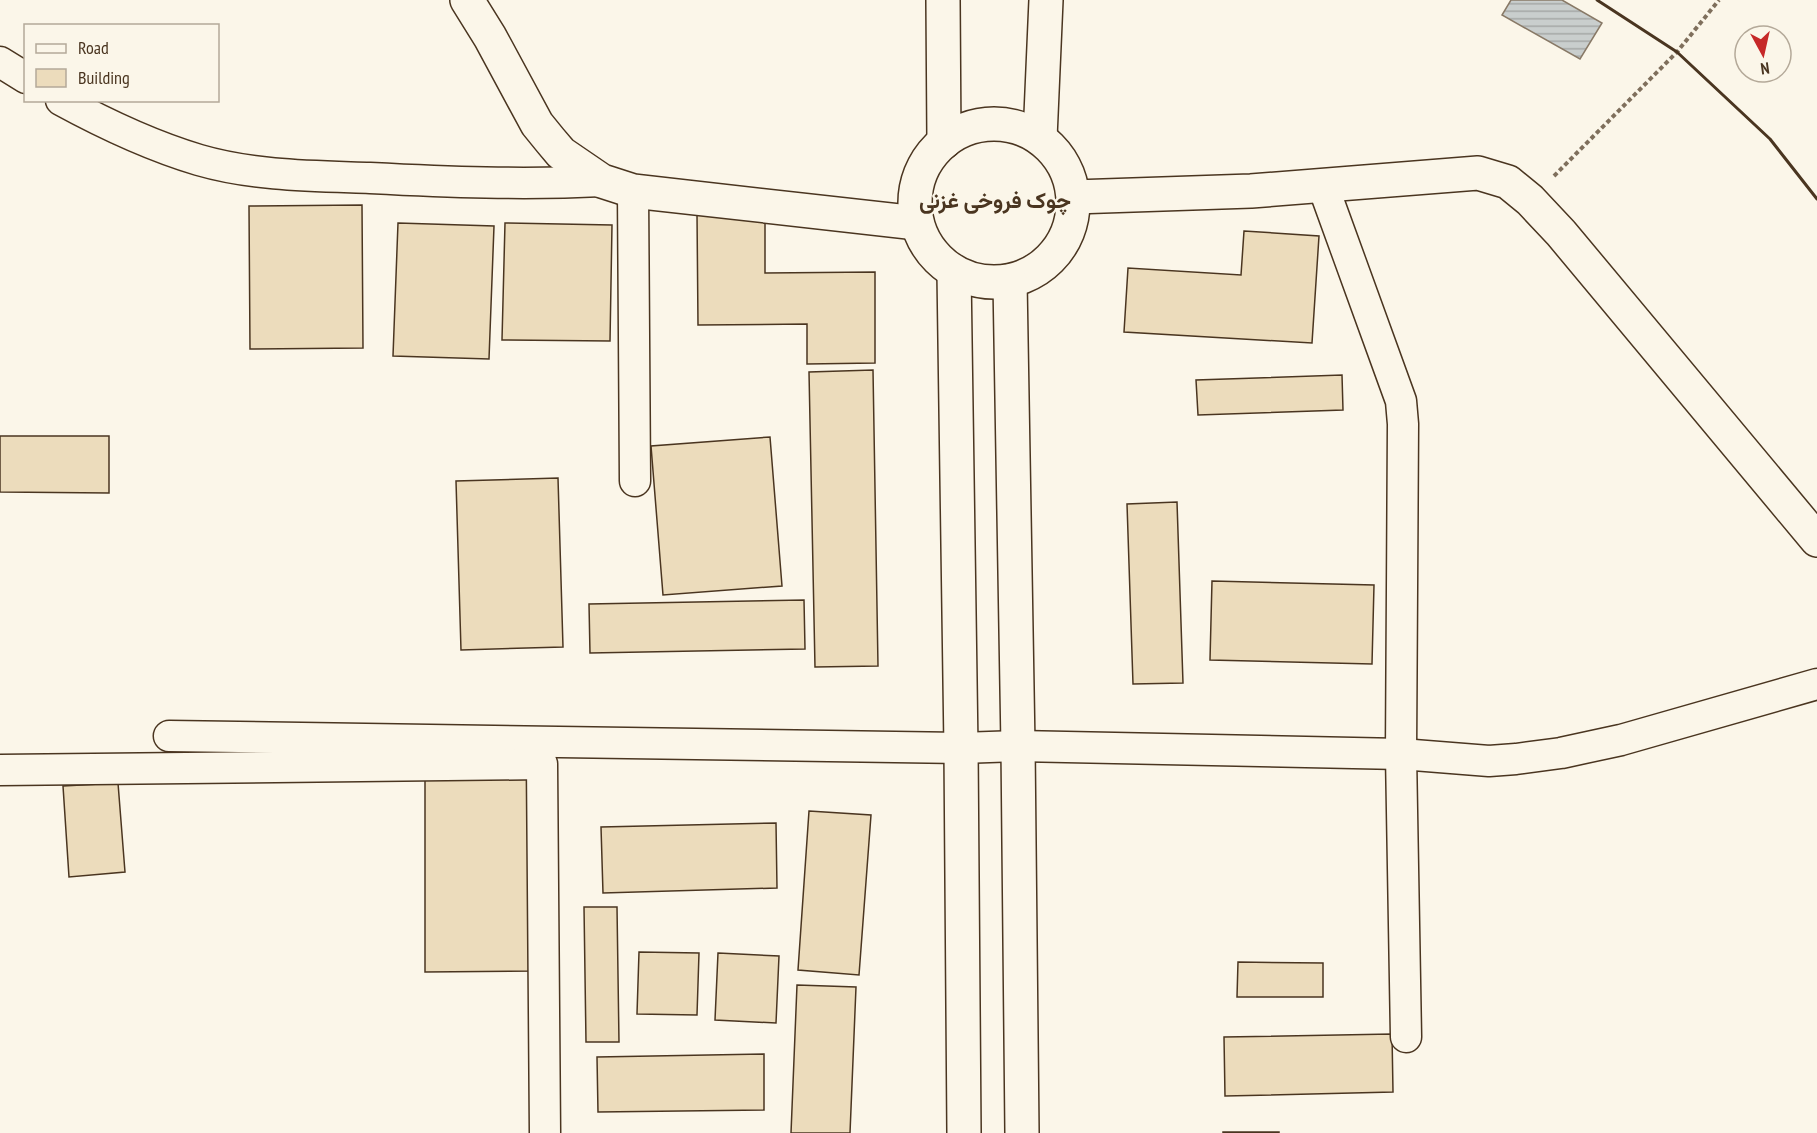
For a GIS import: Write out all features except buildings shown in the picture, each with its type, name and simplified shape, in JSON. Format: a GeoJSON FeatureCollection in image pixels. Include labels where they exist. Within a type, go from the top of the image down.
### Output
{"type":"FeatureCollection","features":[{"type":"Feature","properties":{"kind":"street"},"geometry":{"type":"LineString","coordinates":[[467,0],[537,123],[561,153],[602,181],[633,191],[917,223]]}},
{"type":"Feature","properties":{"kind":"street"},"geometry":{"type":"LineString","coordinates":[[943,0],[944,142]]}},
{"type":"Feature","properties":{"kind":"street"},"geometry":{"type":"LineString","coordinates":[[1040,138],[1046,0]]}},
{"type":"Feature","properties":{"kind":"street"},"geometry":{"type":"LineString","coordinates":[[0,62],[24,77]]}},
{"type":"Feature","properties":{"kind":"street"},"geometry":{"type":"LineString","coordinates":[[66,102],[97,120],[170,150],[199,160],[235,168],[311,176],[430,182],[602,181]]}},
{"type":"Feature","properties":{"kind":"street"},"geometry":{"type":"LineString","coordinates":[[992,124],[1017,127],[1040,138],[1054,150],[1064,164],[1071,180],[1074,197],[1071,226],[1058,251],[1037,270],[1010,281],[981,282],[954,272],[930,251],[917,223],[915,193],[925,165],[944,142],[966,129],[992,124]]}},
{"type":"Feature","properties":{"kind":"street"},"geometry":{"type":"LineString","coordinates":[[1074,197],[1323,186],[1478,173],[1508,182],[1530,200],[1561,233],[1817,540]]}},
{"type":"Feature","properties":{"kind":"street"},"geometry":{"type":"LineString","coordinates":[[1323,186],[1401,401],[1401,754],[1406,1037]]}},
{"type":"Feature","properties":{"kind":"street"},"geometry":{"type":"LineString","coordinates":[[633,191],[635,481]]}},
{"type":"Feature","properties":{"kind":"street"},"geometry":{"type":"LineString","coordinates":[[954,272],[964,1133]]}},
{"type":"Feature","properties":{"kind":"street"},"geometry":{"type":"LineString","coordinates":[[1010,281],[1022,1133]]}},
{"type":"Feature","properties":{"kind":"street"},"geometry":{"type":"LineString","coordinates":[[169,736],[961,748],[1018,746],[1401,754],[1489,761],[1542,757],[1621,741],[1817,684]]}},
{"type":"Feature","properties":{"kind":"street"},"geometry":{"type":"LineString","coordinates":[[0,770],[542,764],[545,1133]]}},
{"type":"Feature","properties":{"kind":"path"},"geometry":{"type":"LineString","coordinates":[[1530,200],[1677,52],[1719,0]]}},
{"type":"Feature","properties":{"kind":"shaded area"},"geometry":{"type":"Polygon","coordinates":[[[1511,0],[1562,0],[1602,23],[1580,59],[1502,15],[1511,0]]]}},
{"type":"Feature","properties":{"kind":"wall"},"geometry":{"type":"LineString","coordinates":[[1597,0],[1677,52],[1770,139],[1817,199]]}},
{"type":"Feature","properties":{"kind":"district","name":"چوک فروخی غزنی"},"geometry":{"type":"Point","coordinates":[995,200]}}]}
